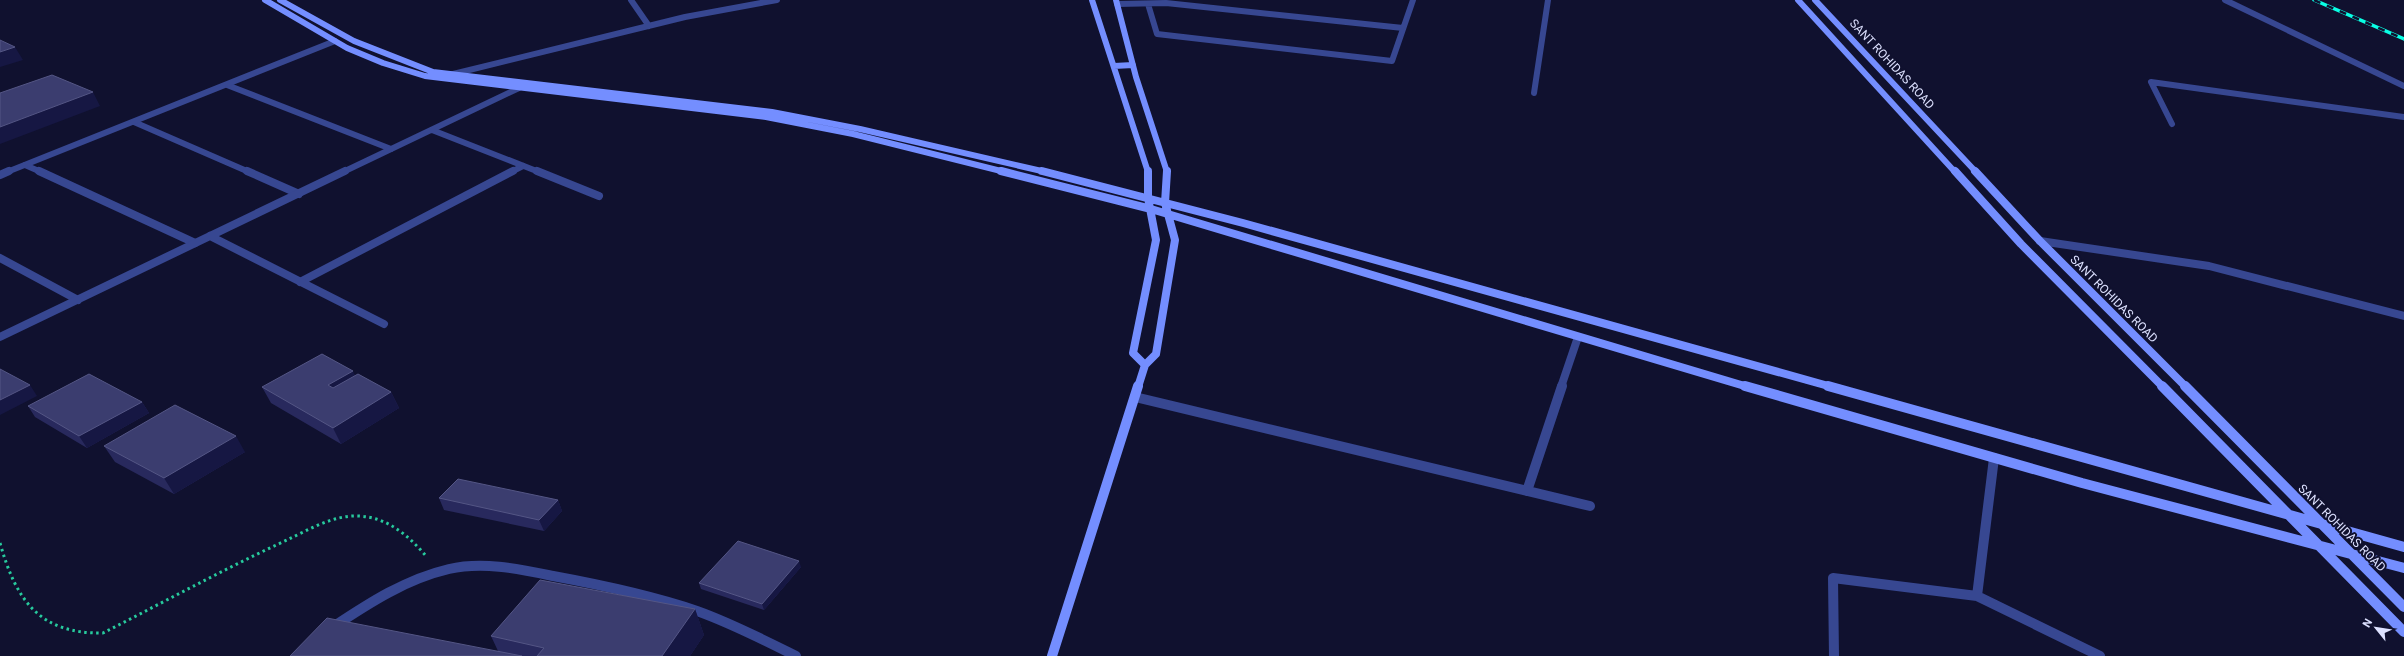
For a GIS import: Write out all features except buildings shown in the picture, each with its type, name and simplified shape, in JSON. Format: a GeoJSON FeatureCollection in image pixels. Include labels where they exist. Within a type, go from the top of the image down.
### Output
{"type":"FeatureCollection","features":[{"type":"Feature","properties":{"kind":"street"},"geometry":{"type":"LineString","coordinates":[[265,0],[335,41],[382,63],[425,76],[766,117],[839,131],[1151,209],[1578,337],[1994,458],[2404,568]]}},
{"type":"Feature","properties":{"kind":"street"},"geometry":{"type":"LineString","coordinates":[[280,0],[364,48],[433,72],[772,112],[860,128],[1166,202],[2404,548]]}},
{"type":"Feature","properties":{"kind":"street"},"geometry":{"type":"LineString","coordinates":[[631,0],[649,26]]}},
{"type":"Feature","properties":{"kind":"street"},"geometry":{"type":"LineString","coordinates":[[442,78],[451,74],[649,26],[777,0]]}},
{"type":"Feature","properties":{"kind":"street"},"geometry":{"type":"LineString","coordinates":[[1092,0],[1149,174],[1148,198],[1156,240],[1133,353],[1145,365]]}},
{"type":"Feature","properties":{"kind":"street"},"geometry":{"type":"LineString","coordinates":[[1148,4],[1157,34],[1392,61],[1412,0]]}},
{"type":"Feature","properties":{"kind":"street"},"geometry":{"type":"LineString","coordinates":[[1534,93],[1548,0]]}},
{"type":"Feature","properties":{"kind":"street"},"geometry":{"type":"LineString","coordinates":[[1798,0],[2021,244],[2404,632]]}},
{"type":"Feature","properties":{"kind":"street","name":"SANT ROHIDAS ROAD"},"geometry":{"type":"LineString","coordinates":[[1815,0],[2040,241],[2404,607]]}},
{"type":"Feature","properties":{"kind":"street"},"geometry":{"type":"LineString","coordinates":[[2225,0],[2404,86]]}},
{"type":"Feature","properties":{"kind":"street"},"geometry":{"type":"LineString","coordinates":[[1052,656],[1145,365],[1156,354],[1174,240],[1166,202],[1168,174],[1133,65],[1117,2],[1148,4],[1166,1],[1403,28]]}},
{"type":"Feature","properties":{"kind":"street"},"geometry":{"type":"LineString","coordinates":[[0,175],[335,41]]}},
{"type":"Feature","properties":{"kind":"street"},"geometry":{"type":"LineString","coordinates":[[1114,66],[1133,65]]}},
{"type":"Feature","properties":{"kind":"street"},"geometry":{"type":"LineString","coordinates":[[2172,124],[2151,82],[2404,117]]}},
{"type":"Feature","properties":{"kind":"street"},"geometry":{"type":"LineString","coordinates":[[227,84],[391,149]]}},
{"type":"Feature","properties":{"kind":"street"},"geometry":{"type":"LineString","coordinates":[[0,337],[519,88]]}},
{"type":"Feature","properties":{"kind":"street"},"geometry":{"type":"LineString","coordinates":[[134,122],[299,194]]}},
{"type":"Feature","properties":{"kind":"street"},"geometry":{"type":"LineString","coordinates":[[432,130],[599,196]]}},
{"type":"Feature","properties":{"kind":"street"},"geometry":{"type":"LineString","coordinates":[[25,165],[195,243]]}},
{"type":"Feature","properties":{"kind":"street"},"geometry":{"type":"LineString","coordinates":[[300,282],[523,166]]}},
{"type":"Feature","properties":{"kind":"street"},"geometry":{"type":"LineString","coordinates":[[210,236],[384,324]]}},
{"type":"Feature","properties":{"kind":"street"},"geometry":{"type":"LineString","coordinates":[[2040,241],[2209,266],[2404,316]]}},
{"type":"Feature","properties":{"kind":"street"},"geometry":{"type":"LineString","coordinates":[[0,258],[78,300]]}},
{"type":"Feature","properties":{"kind":"street"},"geometry":{"type":"LineString","coordinates":[[1527,491],[1578,337]]}},
{"type":"Feature","properties":{"kind":"street"},"geometry":{"type":"LineString","coordinates":[[1135,397],[1590,506]]}},
{"type":"Feature","properties":{"kind":"street"},"geometry":{"type":"LineString","coordinates":[[1977,596],[1994,458]]}},
{"type":"Feature","properties":{"kind":"street"},"geometry":{"type":"LineString","coordinates":[[324,634],[367,605],[393,591],[439,572],[473,567],[498,566],[603,586],[697,612],[746,631],[796,656]]}},
{"type":"Feature","properties":{"kind":"street"},"geometry":{"type":"LineString","coordinates":[[1834,656],[1833,578],[1977,596],[2100,656]]}},
{"type":"Feature","properties":{"kind":"path"},"geometry":{"type":"LineString","coordinates":[[0,543],[6,569],[26,602],[46,623],[65,631],[84,635],[103,633],[241,561],[323,523],[357,516],[388,522],[412,540],[439,572]]}},
{"type":"Feature","properties":{"kind":"railway"},"geometry":{"type":"LineString","coordinates":[[2314,0],[2404,39]]}}]}
